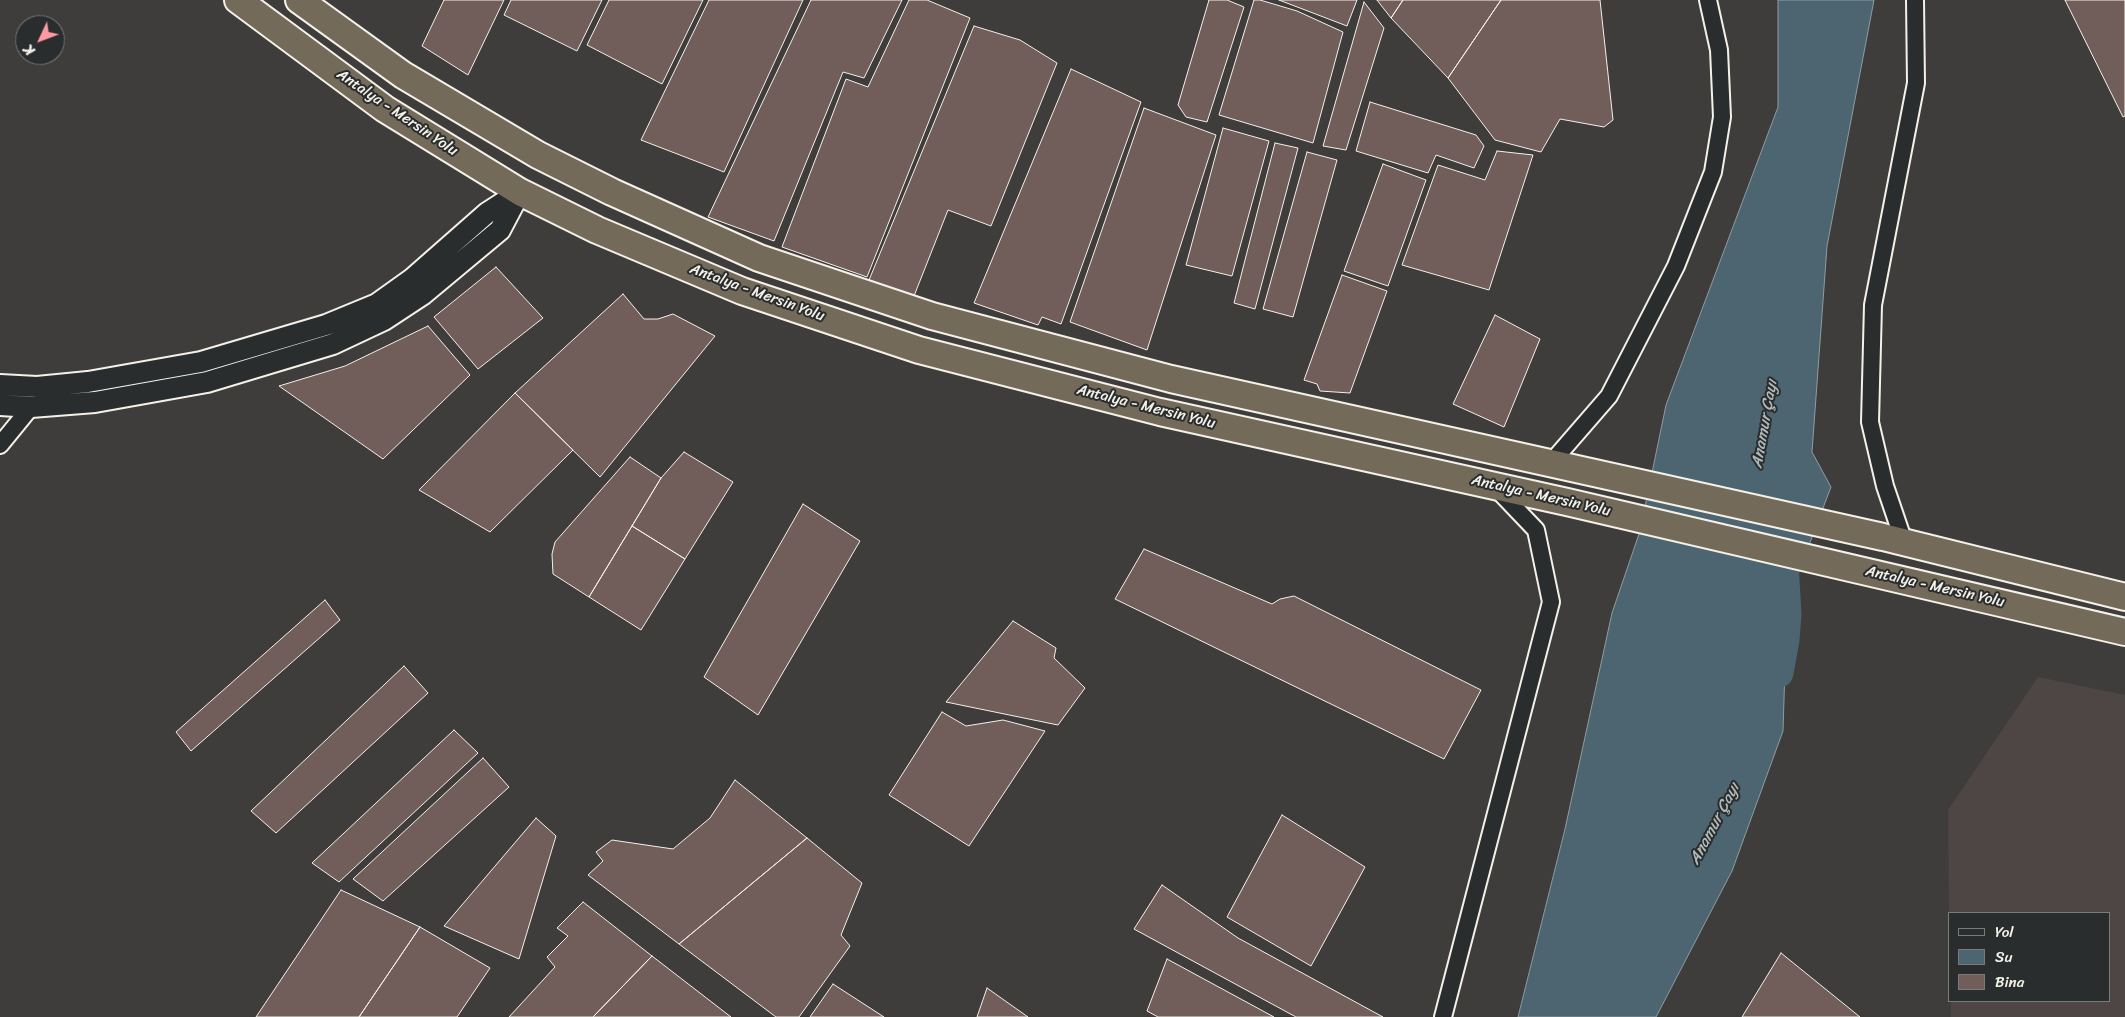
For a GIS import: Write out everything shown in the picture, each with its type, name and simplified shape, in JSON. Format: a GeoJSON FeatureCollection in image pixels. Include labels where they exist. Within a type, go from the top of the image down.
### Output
{"type":"FeatureCollection","features":[{"type":"Feature","properties":{"kind":"highway","name":"Antalya - Mersin Yolu"},"geometry":{"type":"LineString","coordinates":[[238,0],[385,109],[520,192],[597,230],[742,291],[919,350],[1160,412],[1567,502],[2125,632]]}},
{"type":"Feature","properties":{"kind":"highway"},"geometry":{"type":"LineString","coordinates":[[299,0],[403,75],[538,154],[612,192],[759,258],[932,316],[1171,379],[1894,540],[2125,597]]}},
{"type":"Feature","properties":{"kind":"highway"},"geometry":{"type":"LineString","coordinates":[[520,192],[538,154]]}},
{"type":"Feature","properties":{"kind":"street"},"geometry":{"type":"LineString","coordinates":[[1559,466],[1609,396],[1676,266],[1713,172],[1722,117],[1719,50],[1708,0]]}},
{"type":"Feature","properties":{"kind":"street"},"geometry":{"type":"LineString","coordinates":[[1894,540],[1885,486],[1870,422],[1873,305],[1916,83],[1914,0]]}},
{"type":"Feature","properties":{"kind":"street"},"geometry":{"type":"LineString","coordinates":[[0,385],[37,387],[88,382],[201,362],[326,325],[377,304],[412,279],[486,213],[520,192]]}},
{"type":"Feature","properties":{"kind":"street"},"geometry":{"type":"LineString","coordinates":[[0,404],[31,407],[95,402],[207,382],[333,344],[384,320],[422,295],[500,230],[520,192]]}},
{"type":"Feature","properties":{"kind":"street"},"geometry":{"type":"LineString","coordinates":[[0,445],[31,407]]}},
{"type":"Feature","properties":{"kind":"street"},"geometry":{"type":"LineString","coordinates":[[1443,1017],[1551,602],[1536,530],[1493,486]]}},
{"type":"Feature","properties":{"kind":"shaded area"},"geometry":{"type":"Polygon","coordinates":[[[2038,677],[2125,695],[2125,1017],[1951,1017],[1951,1002],[2110,1002],[2110,912],[1949,912],[1948,810],[2038,677]]]}},
{"type":"Feature","properties":{"kind":"water"},"geometry":{"type":"Polygon","coordinates":[[[1778,0],[1874,0],[1827,246],[1812,452],[1831,487],[1787,603],[1783,731],[1732,871],[1656,1017],[1518,1017],[1565,829],[1612,613],[1640,531],[1666,405],[1778,107],[1778,0]]]}},
{"type":"Feature","properties":{"kind":"building"},"geometry":{"type":"Polygon","coordinates":[[[444,0],[504,0],[468,75],[422,46],[444,0]]]}},
{"type":"Feature","properties":{"kind":"building"},"geometry":{"type":"Polygon","coordinates":[[[511,0],[602,0],[577,51],[504,15],[511,0]]]}},
{"type":"Feature","properties":{"kind":"building"},"geometry":{"type":"Polygon","coordinates":[[[609,0],[703,0],[662,84],[587,45],[609,0]]]}},
{"type":"Feature","properties":{"kind":"building"},"geometry":{"type":"Polygon","coordinates":[[[709,0],[803,0],[724,172],[641,140],[709,0]]]}},
{"type":"Feature","properties":{"kind":"building"},"geometry":{"type":"Polygon","coordinates":[[[811,0],[902,0],[864,78],[843,72],[774,241],[708,217],[811,0]]]}},
{"type":"Feature","properties":{"kind":"building"},"geometry":{"type":"Polygon","coordinates":[[[909,0],[927,0],[970,18],[867,277],[782,247],[846,79],[868,87],[909,0]]]}},
{"type":"Feature","properties":{"kind":"building"},"geometry":{"type":"Polygon","coordinates":[[[1209,0],[1227,0],[1244,7],[1207,122],[1186,117],[1178,105],[1209,0]]]}},
{"type":"Feature","properties":{"kind":"building"},"geometry":{"type":"Polygon","coordinates":[[[1254,0],[1297,11],[1343,32],[1313,143],[1219,115],[1254,0]]]}},
{"type":"Feature","properties":{"kind":"building"},"geometry":{"type":"Polygon","coordinates":[[[1279,0],[1357,0],[1347,26],[1279,0]]]}},
{"type":"Feature","properties":{"kind":"building"},"geometry":{"type":"Polygon","coordinates":[[[1377,0],[1403,0],[1391,18],[1377,0]]]}},
{"type":"Feature","properties":{"kind":"building"},"geometry":{"type":"Polygon","coordinates":[[[1403,0],[1501,0],[1448,78],[1391,18],[1403,0]]]}},
{"type":"Feature","properties":{"kind":"building"},"geometry":{"type":"Polygon","coordinates":[[[1501,0],[1600,0],[1613,120],[1604,127],[1560,119],[1541,152],[1495,140],[1448,78],[1501,0]]]}},
{"type":"Feature","properties":{"kind":"building"},"geometry":{"type":"Polygon","coordinates":[[[2065,0],[2125,0],[2125,116],[2123,117],[2065,0]]]}},
{"type":"Feature","properties":{"kind":"building"},"geometry":{"type":"Polygon","coordinates":[[[1364,2],[1384,28],[1346,150],[1323,146],[1364,2]]]}},
{"type":"Feature","properties":{"kind":"building"},"geometry":{"type":"Polygon","coordinates":[[[974,26],[1020,40],[1057,63],[991,226],[948,210],[914,296],[869,280],[974,26]]]}},
{"type":"Feature","properties":{"kind":"building"},"geometry":{"type":"Polygon","coordinates":[[[1071,69],[1141,102],[1061,324],[1042,317],[1038,325],[974,303],[1071,69]]]}},
{"type":"Feature","properties":{"kind":"building"},"geometry":{"type":"Polygon","coordinates":[[[1370,102],[1476,135],[1484,146],[1474,168],[1436,155],[1428,173],[1356,151],[1370,102]]]}},
{"type":"Feature","properties":{"kind":"building"},"geometry":{"type":"Polygon","coordinates":[[[1144,108],[1216,135],[1147,350],[1070,322],[1144,108]]]}},
{"type":"Feature","properties":{"kind":"building"},"geometry":{"type":"Polygon","coordinates":[[[1223,128],[1269,141],[1232,276],[1186,265],[1223,128]]]}},
{"type":"Feature","properties":{"kind":"building"},"geometry":{"type":"Polygon","coordinates":[[[1275,143],[1298,148],[1255,309],[1234,303],[1275,143]]]}},
{"type":"Feature","properties":{"kind":"building"},"geometry":{"type":"Polygon","coordinates":[[[1497,151],[1533,155],[1489,290],[1402,265],[1438,165],[1485,180],[1497,151]]]}},
{"type":"Feature","properties":{"kind":"building"},"geometry":{"type":"Polygon","coordinates":[[[1307,152],[1337,160],[1293,317],[1263,309],[1307,152]]]}},
{"type":"Feature","properties":{"kind":"building"},"geometry":{"type":"Polygon","coordinates":[[[1383,164],[1426,180],[1388,286],[1344,271],[1383,164]]]}},
{"type":"Feature","properties":{"kind":"building"},"geometry":{"type":"Polygon","coordinates":[[[496,267],[543,318],[478,369],[434,317],[496,267]]]}},
{"type":"Feature","properties":{"kind":"building"},"geometry":{"type":"Polygon","coordinates":[[[1342,275],[1387,291],[1350,393],[1320,391],[1317,384],[1304,380],[1342,275]]]}},
{"type":"Feature","properties":{"kind":"building"},"geometry":{"type":"Polygon","coordinates":[[[623,294],[644,319],[658,319],[673,314],[715,336],[600,477],[515,393],[623,294]]]}},
{"type":"Feature","properties":{"kind":"building"},"geometry":{"type":"Polygon","coordinates":[[[1495,315],[1540,339],[1504,427],[1453,404],[1495,315]]]}},
{"type":"Feature","properties":{"kind":"building"},"geometry":{"type":"Polygon","coordinates":[[[428,326],[470,375],[383,459],[279,386],[345,366],[428,326]]]}},
{"type":"Feature","properties":{"kind":"building"},"geometry":{"type":"Polygon","coordinates":[[[515,393],[573,450],[490,532],[419,490],[515,393]]]}},
{"type":"Feature","properties":{"kind":"building"},"geometry":{"type":"Polygon","coordinates":[[[684,452],[733,482],[685,559],[632,526],[661,478],[684,452]]]}},
{"type":"Feature","properties":{"kind":"building"},"geometry":{"type":"Polygon","coordinates":[[[630,457],[661,478],[589,597],[553,574],[552,554],[555,542],[630,457]]]}},
{"type":"Feature","properties":{"kind":"building"},"geometry":{"type":"Polygon","coordinates":[[[803,504],[860,541],[758,715],[704,677],[803,504]]]}},
{"type":"Feature","properties":{"kind":"building"},"geometry":{"type":"Polygon","coordinates":[[[632,526],[685,559],[641,630],[589,597],[632,526]]]}},
{"type":"Feature","properties":{"kind":"building"},"geometry":{"type":"Polygon","coordinates":[[[1144,549],[1272,604],[1280,599],[1294,596],[1481,690],[1444,759],[1115,599],[1144,549]]]}},
{"type":"Feature","properties":{"kind":"building"},"geometry":{"type":"Polygon","coordinates":[[[325,600],[340,620],[191,751],[176,732],[325,600]]]}},
{"type":"Feature","properties":{"kind":"building"},"geometry":{"type":"Polygon","coordinates":[[[1013,621],[1056,648],[1054,658],[1085,688],[1058,725],[946,702],[1013,621]]]}},
{"type":"Feature","properties":{"kind":"building"},"geometry":{"type":"Polygon","coordinates":[[[404,666],[428,693],[276,833],[251,811],[404,666]]]}},
{"type":"Feature","properties":{"kind":"building"},"geometry":{"type":"Polygon","coordinates":[[[942,712],[966,726],[1003,720],[1045,731],[969,846],[889,795],[942,712]]]}},
{"type":"Feature","properties":{"kind":"building"},"geometry":{"type":"Polygon","coordinates":[[[454,730],[478,753],[339,882],[312,863],[454,730]]]}},
{"type":"Feature","properties":{"kind":"building"},"geometry":{"type":"Polygon","coordinates":[[[483,758],[509,787],[383,901],[353,879],[483,758]]]}},
{"type":"Feature","properties":{"kind":"building"},"geometry":{"type":"Polygon","coordinates":[[[735,780],[807,838],[679,944],[588,875],[603,861],[596,852],[612,840],[673,849],[710,818],[735,780]]]}},
{"type":"Feature","properties":{"kind":"building"},"geometry":{"type":"Polygon","coordinates":[[[1282,815],[1365,867],[1311,966],[1227,917],[1282,815]]]}},
{"type":"Feature","properties":{"kind":"building"},"geometry":{"type":"Polygon","coordinates":[[[536,818],[556,836],[519,959],[444,926],[536,818]]]}},
{"type":"Feature","properties":{"kind":"building"},"geometry":{"type":"Polygon","coordinates":[[[807,838],[862,883],[841,935],[850,946],[799,1017],[776,1017],[679,944],[807,838]]]}},
{"type":"Feature","properties":{"kind":"building"},"geometry":{"type":"Polygon","coordinates":[[[1162,885],[1238,938],[1383,1017],[1296,1017],[1134,929],[1162,885]]]}},
{"type":"Feature","properties":{"kind":"building"},"geometry":{"type":"Polygon","coordinates":[[[341,890],[420,927],[359,1017],[256,1017],[341,890]]]}},
{"type":"Feature","properties":{"kind":"building"},"geometry":{"type":"Polygon","coordinates":[[[583,902],[652,956],[593,1017],[509,1017],[555,967],[547,957],[568,936],[557,928],[583,902]]]}},
{"type":"Feature","properties":{"kind":"building"},"geometry":{"type":"Polygon","coordinates":[[[420,927],[490,968],[457,1017],[359,1017],[420,927]]]}},
{"type":"Feature","properties":{"kind":"building"},"geometry":{"type":"Polygon","coordinates":[[[1781,953],[1860,1017],[1742,1017],[1781,953]]]}},
{"type":"Feature","properties":{"kind":"building"},"geometry":{"type":"Polygon","coordinates":[[[652,956],[731,1017],[593,1017],[652,956]]]}},
{"type":"Feature","properties":{"kind":"building"},"geometry":{"type":"Polygon","coordinates":[[[1167,959],[1274,1017],[1158,1017],[1147,1011],[1167,959]]]}},
{"type":"Feature","properties":{"kind":"building"},"geometry":{"type":"Polygon","coordinates":[[[833,984],[884,1017],[810,1017],[833,984]]]}},
{"type":"Feature","properties":{"kind":"building"},"geometry":{"type":"Polygon","coordinates":[[[987,988],[1028,1017],[977,1017],[987,988]]]}},
{"type":"Feature","properties":{"kind":"waterway","name":"Anamur Çayı"},"geometry":{"type":"LineString","coordinates":[[1779,673],[1785,640],[1787,614],[1784,563]]}}]}
